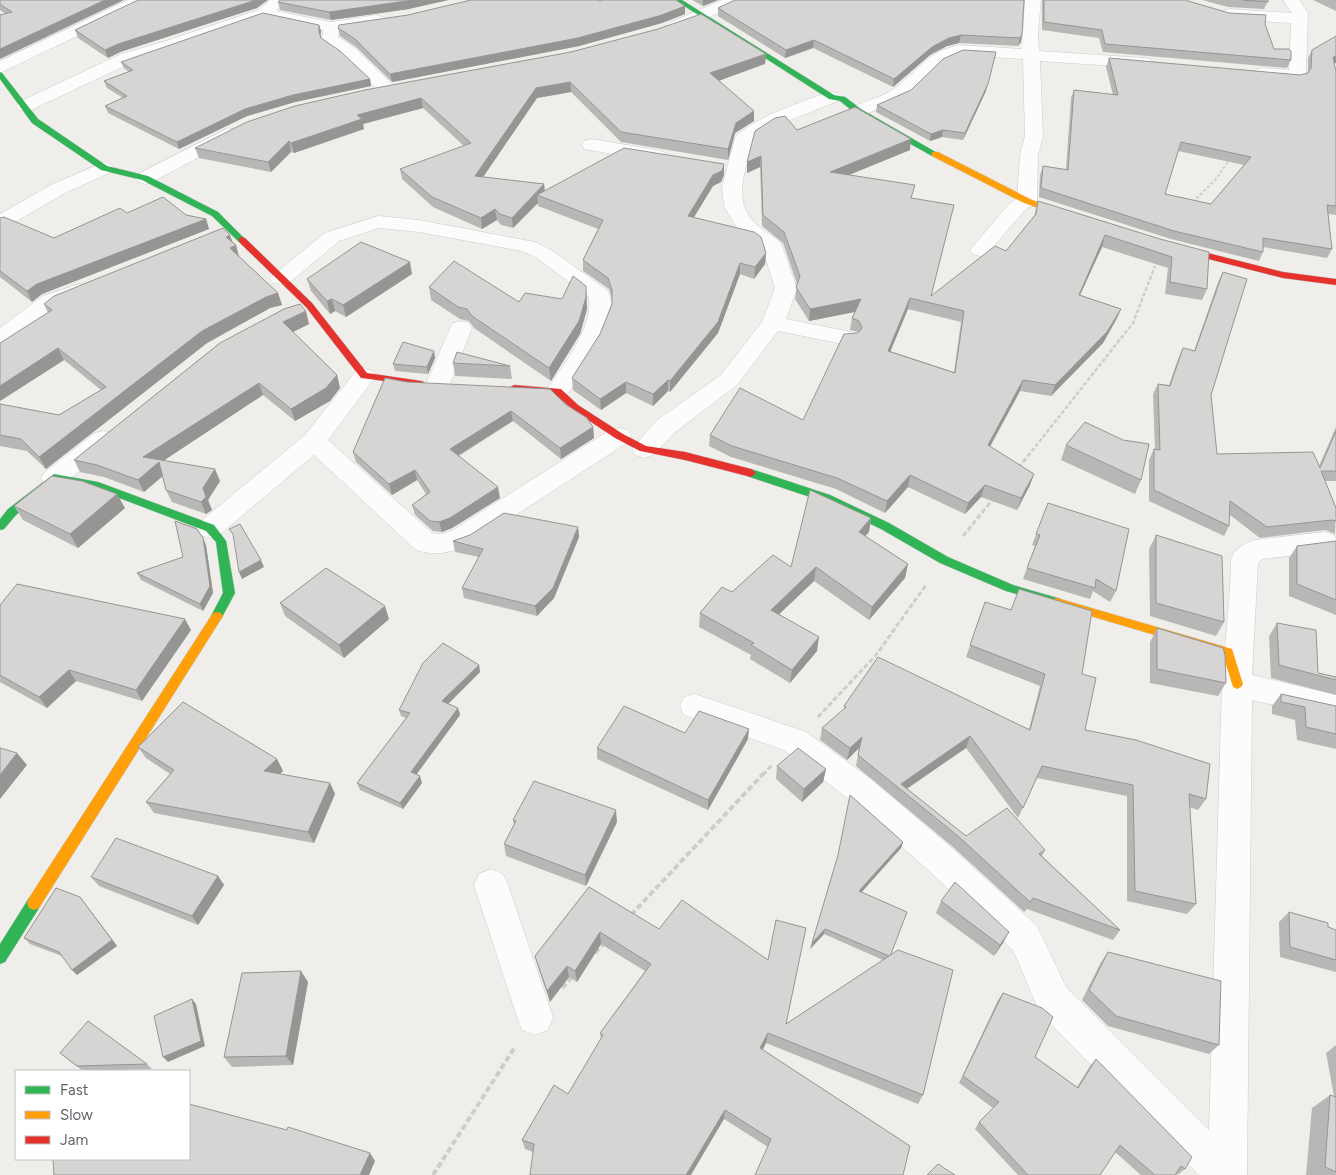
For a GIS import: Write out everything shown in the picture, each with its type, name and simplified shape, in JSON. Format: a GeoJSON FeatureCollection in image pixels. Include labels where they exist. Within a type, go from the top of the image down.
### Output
{"type":"FeatureCollection","features":[{"type":"Feature","properties":{"kind":"street"},"geometry":{"type":"LineString","coordinates":[[0,68],[140,0]]}},
{"type":"Feature","properties":{"kind":"street"},"geometry":{"type":"LineString","coordinates":[[25,106],[126,58],[172,45],[264,13],[280,0]]}},
{"type":"Feature","properties":{"kind":"street"},"geometry":{"type":"LineString","coordinates":[[678,0],[832,97],[842,99],[858,111],[963,170],[1027,201],[1082,220]]}},
{"type":"Feature","properties":{"kind":"street"},"geometry":{"type":"LineString","coordinates":[[660,32],[735,0]]}},
{"type":"Feature","properties":{"kind":"street"},"geometry":{"type":"LineString","coordinates":[[1027,201],[1029,156],[1034,136],[1031,54],[1033,0]]}},
{"type":"Feature","properties":{"kind":"street"},"geometry":{"type":"LineString","coordinates":[[1248,72],[1297,76],[1300,13],[1291,0]]}},
{"type":"Feature","properties":{"kind":"street"},"geometry":{"type":"LineString","coordinates":[[1218,12],[1237,15],[1279,16],[1300,20]]}},
{"type":"Feature","properties":{"kind":"street"},"geometry":{"type":"LineString","coordinates":[[264,13],[331,27],[389,19]]}},
{"type":"Feature","properties":{"kind":"street"},"geometry":{"type":"LineString","coordinates":[[331,27],[330,39],[396,87],[369,93]]}},
{"type":"Feature","properties":{"kind":"street"},"geometry":{"type":"LineString","coordinates":[[858,111],[903,91],[935,60],[959,50],[1158,64]]}},
{"type":"Feature","properties":{"kind":"street"},"geometry":{"type":"LineString","coordinates":[[0,74],[35,121],[104,168],[146,178],[215,214],[222,233],[281,278],[309,305],[364,376],[409,384],[443,384],[461,328]]}},
{"type":"Feature","properties":{"kind":"street"},"geometry":{"type":"LineString","coordinates":[[644,449],[665,427],[729,380],[773,323],[786,288],[771,244],[744,224],[734,206],[728,167],[744,138],[767,123],[832,97]]}},
{"type":"Feature","properties":{"kind":"street"},"geometry":{"type":"LineString","coordinates":[[146,178],[224,136],[247,126]]}},
{"type":"Feature","properties":{"kind":"street"},"geometry":{"type":"LineString","coordinates":[[591,146],[679,160]]}},
{"type":"Feature","properties":{"kind":"street"},"geometry":{"type":"LineString","coordinates":[[1,222],[58,189],[104,168]]}},
{"type":"Feature","properties":{"kind":"street"},"geometry":{"type":"LineString","coordinates":[[980,250],[1017,207],[1027,201]]}},
{"type":"Feature","properties":{"kind":"street"},"geometry":{"type":"LineString","coordinates":[[281,278],[332,238],[378,222],[419,226],[528,246],[544,254],[599,295],[601,309],[586,349],[558,391]]}},
{"type":"Feature","properties":{"kind":"street"},"geometry":{"type":"LineString","coordinates":[[1163,245],[1283,275],[1336,282]]}},
{"type":"Feature","properties":{"kind":"street"},"geometry":{"type":"LineString","coordinates":[[0,339],[51,302],[96,284]]}},
{"type":"Feature","properties":{"kind":"street"},"geometry":{"type":"LineString","coordinates":[[286,313],[309,305]]}},
{"type":"Feature","properties":{"kind":"street"},"geometry":{"type":"LineString","coordinates":[[773,323],[848,338]]}},
{"type":"Feature","properties":{"kind":"street"},"geometry":{"type":"LineString","coordinates":[[210,528],[314,441],[364,376]]}},
{"type":"Feature","properties":{"kind":"street"},"geometry":{"type":"LineString","coordinates":[[498,387],[558,391],[575,408],[618,436],[644,449],[685,456],[754,474],[826,498],[886,526],[944,560],[1010,588],[1228,652],[1236,684]]}},
{"type":"Feature","properties":{"kind":"street"},"geometry":{"type":"LineString","coordinates":[[0,526],[12,512],[122,424]]}},
{"type":"Feature","properties":{"kind":"street"},"geometry":{"type":"LineString","coordinates":[[314,441],[424,543],[444,544],[462,538],[618,436]]}},
{"type":"Feature","properties":{"kind":"street"},"geometry":{"type":"LineString","coordinates":[[0,957],[214,622],[229,593],[221,540],[210,528],[94,485],[54,478]]}},
{"type":"Feature","properties":{"kind":"street"},"geometry":{"type":"LineString","coordinates":[[1227,1175],[1236,684],[1244,589],[1244,559],[1256,550],[1325,542]]}},
{"type":"Feature","properties":{"kind":"street"},"geometry":{"type":"LineString","coordinates":[[1236,684],[1336,707]]}},
{"type":"Feature","properties":{"kind":"street"},"geometry":{"type":"LineString","coordinates":[[695,706],[795,741],[861,790],[940,859],[1025,938],[1052,1000],[1227,1175]]}},
{"type":"Feature","properties":{"kind":"street"},"geometry":{"type":"LineString","coordinates":[[491,885],[534,1017]]}},
{"type":"Feature","properties":{"kind":"path"},"geometry":{"type":"LineString","coordinates":[[1017,468],[1134,323],[1163,245],[1178,217],[1216,179],[1231,158]]}},
{"type":"Feature","properties":{"kind":"path"},"geometry":{"type":"LineString","coordinates":[[630,915],[876,656],[944,560],[999,491]]}},
{"type":"Feature","properties":{"kind":"path"},"geometry":{"type":"LineString","coordinates":[[589,959],[610,937]]}},
{"type":"Feature","properties":{"kind":"path"},"geometry":{"type":"LineString","coordinates":[[433,1175],[534,1017],[576,973]]}},
{"type":"Feature","properties":{"kind":"building"},"geometry":{"type":"Polygon","coordinates":[[[0,0],[105,0],[0,49],[0,15],[12,12],[0,4],[0,0]]]}},
{"type":"Feature","properties":{"kind":"building"},"geometry":{"type":"Polygon","coordinates":[[[138,0],[256,0],[118,44],[105,50],[75,30],[138,0]]]}},
{"type":"Feature","properties":{"kind":"building"},"geometry":{"type":"Polygon","coordinates":[[[280,0],[413,0],[329,12],[278,2],[280,0]]]}},
{"type":"Feature","properties":{"kind":"building"},"geometry":{"type":"Polygon","coordinates":[[[471,0],[676,0],[685,6],[662,15],[578,38],[390,74],[355,39],[338,28],[339,25],[408,15],[471,0]]]}},
{"type":"Feature","properties":{"kind":"building"},"geometry":{"type":"Polygon","coordinates":[[[735,0],[1024,0],[1022,34],[1020,38],[961,35],[949,38],[932,47],[894,79],[814,40],[786,50],[718,8],[735,0]]]}},
{"type":"Feature","properties":{"kind":"building"},"geometry":{"type":"Polygon","coordinates":[[[1044,0],[1188,0],[1229,13],[1266,15],[1265,24],[1274,49],[1289,49],[1291,51],[1291,60],[1105,44],[1102,30],[1044,22],[1044,0]]]}},
{"type":"Feature","properties":{"kind":"building"},"geometry":{"type":"Polygon","coordinates":[[[1243,0],[1268,0],[1268,2],[1243,0]]]}},
{"type":"Feature","properties":{"kind":"building"},"geometry":{"type":"Polygon","coordinates":[[[263,13],[319,25],[321,38],[340,51],[370,79],[293,95],[245,109],[177,142],[105,106],[127,96],[104,81],[133,70],[121,62],[263,13]]]}},
{"type":"Feature","properties":{"kind":"building"},"geometry":{"type":"Polygon","coordinates":[[[701,14],[766,54],[710,73],[754,111],[736,123],[728,149],[621,132],[570,82],[536,88],[475,176],[544,184],[512,218],[500,214],[495,209],[481,218],[432,197],[400,169],[471,143],[421,98],[357,115],[362,119],[291,143],[289,141],[268,162],[195,148],[247,122],[295,106],[365,90],[571,52],[658,29],[701,14]]]}},
{"type":"Feature","properties":{"kind":"building"},"geometry":{"type":"Polygon","coordinates":[[[1336,36],[1336,56],[1333,57],[1336,72],[1336,206],[1327,205],[1332,249],[1263,238],[1263,252],[1174,231],[1041,188],[1043,166],[1068,170],[1074,90],[1118,95],[1109,58],[1300,75],[1308,73],[1311,68],[1312,50],[1336,36]],[[1181,142],[1165,194],[1211,204],[1251,157],[1181,142]]]}},
{"type":"Feature","properties":{"kind":"building"},"geometry":{"type":"Polygon","coordinates":[[[963,50],[996,52],[988,84],[965,133],[943,130],[931,134],[877,105],[911,90],[943,59],[963,50]]]}},
{"type":"Feature","properties":{"kind":"building"},"geometry":{"type":"Polygon","coordinates":[[[855,107],[911,139],[830,172],[915,185],[911,198],[954,205],[931,296],[995,246],[1006,251],[1036,214],[1038,201],[1160,239],[1209,252],[1207,289],[1170,282],[1172,257],[1105,235],[1079,295],[1121,309],[1107,332],[1055,385],[1023,380],[988,445],[1034,474],[1021,498],[985,485],[968,503],[910,475],[887,501],[837,478],[732,446],[710,435],[740,388],[803,420],[844,334],[858,333],[862,328],[859,321],[852,318],[861,299],[810,309],[796,287],[800,276],[784,232],[763,215],[761,156],[747,162],[755,131],[775,118],[785,116],[797,130],[855,107]],[[910,298],[888,351],[955,373],[964,311],[910,298]]]}},
{"type":"Feature","properties":{"kind":"building"},"geometry":{"type":"Polygon","coordinates":[[[624,148],[724,164],[722,171],[713,175],[688,216],[754,232],[761,237],[766,253],[755,267],[740,263],[718,322],[670,381],[668,380],[653,394],[626,382],[600,399],[572,378],[600,334],[612,304],[612,290],[608,278],[583,260],[603,220],[537,195],[624,148]]]}},
{"type":"Feature","properties":{"kind":"building"},"geometry":{"type":"Polygon","coordinates":[[[163,197],[186,215],[206,219],[37,284],[27,291],[0,271],[0,218],[4,217],[54,238],[120,208],[127,213],[163,197]]]}},
{"type":"Feature","properties":{"kind":"building"},"geometry":{"type":"Polygon","coordinates":[[[223,228],[230,235],[226,237],[236,245],[230,248],[278,293],[266,297],[202,331],[39,457],[21,439],[0,435],[0,404],[59,415],[106,387],[58,348],[0,386],[0,343],[52,310],[44,304],[54,296],[223,228]]]}},
{"type":"Feature","properties":{"kind":"building"},"geometry":{"type":"Polygon","coordinates":[[[361,242],[410,262],[343,305],[332,299],[327,301],[307,279],[361,242]]]}},
{"type":"Feature","properties":{"kind":"building"},"geometry":{"type":"Polygon","coordinates":[[[454,261],[519,302],[525,293],[562,299],[573,276],[586,286],[586,297],[579,321],[549,368],[472,316],[467,309],[458,307],[429,287],[454,261]]]}},
{"type":"Feature","properties":{"kind":"building"},"geometry":{"type":"Polygon","coordinates":[[[1223,272],[1247,279],[1211,395],[1217,454],[1313,452],[1320,468],[1336,431],[1336,471],[1321,471],[1336,508],[1336,521],[1267,527],[1230,501],[1229,526],[1154,490],[1154,449],[1160,450],[1158,384],[1170,386],[1183,348],[1195,351],[1223,272]]]}},
{"type":"Feature","properties":{"kind":"building"},"geometry":{"type":"Polygon","coordinates":[[[300,304],[306,311],[283,322],[337,375],[326,388],[291,409],[259,383],[143,457],[215,469],[203,488],[206,497],[201,502],[166,490],[159,462],[138,480],[97,465],[74,460],[220,343],[284,309],[300,304]]]}},
{"type":"Feature","properties":{"kind":"building"},"geometry":{"type":"Polygon","coordinates":[[[403,342],[434,351],[427,367],[393,364],[403,342]]]}},
{"type":"Feature","properties":{"kind":"building"},"geometry":{"type":"Polygon","coordinates":[[[457,352],[510,366],[453,363],[457,352]]]}},
{"type":"Feature","properties":{"kind":"building"},"geometry":{"type":"Polygon","coordinates":[[[385,378],[407,382],[550,389],[565,404],[587,418],[593,427],[560,448],[511,411],[450,449],[498,487],[450,518],[439,522],[430,521],[412,505],[430,492],[415,470],[389,484],[353,452],[385,378]]]}},
{"type":"Feature","properties":{"kind":"building"},"geometry":{"type":"Polygon","coordinates":[[[1085,422],[1123,440],[1149,444],[1141,480],[1066,445],[1085,422]]]}},
{"type":"Feature","properties":{"kind":"building"},"geometry":{"type":"Polygon","coordinates":[[[52,476],[82,481],[117,494],[70,534],[14,506],[52,476]]]}},
{"type":"Feature","properties":{"kind":"building"},"geometry":{"type":"Polygon","coordinates":[[[810,490],[871,518],[859,532],[908,564],[872,607],[816,567],[771,610],[819,637],[792,670],[751,645],[754,643],[700,613],[722,587],[732,592],[773,555],[791,567],[810,490]]]}},
{"type":"Feature","properties":{"kind":"building"},"geometry":{"type":"Polygon","coordinates":[[[1048,503],[1129,529],[1116,591],[1096,579],[1095,588],[1027,568],[1040,535],[1036,534],[1048,503]]]}},
{"type":"Feature","properties":{"kind":"building"},"geometry":{"type":"Polygon","coordinates":[[[504,513],[578,527],[553,588],[535,606],[462,588],[483,549],[453,541],[470,535],[504,513]]]}},
{"type":"Feature","properties":{"kind":"building"},"geometry":{"type":"Polygon","coordinates":[[[175,521],[197,529],[203,538],[210,586],[200,604],[137,573],[183,557],[175,521]]]}},
{"type":"Feature","properties":{"kind":"building"},"geometry":{"type":"Polygon","coordinates":[[[240,524],[261,560],[239,572],[233,534],[229,529],[240,524]]]}},
{"type":"Feature","properties":{"kind":"building"},"geometry":{"type":"Polygon","coordinates":[[[1156,535],[1222,556],[1224,622],[1156,603],[1156,535]]]}},
{"type":"Feature","properties":{"kind":"building"},"geometry":{"type":"Polygon","coordinates":[[[1336,541],[1336,600],[1297,584],[1297,546],[1336,541]]]}},
{"type":"Feature","properties":{"kind":"building"},"geometry":{"type":"Polygon","coordinates":[[[326,568],[385,606],[339,645],[280,603],[326,568]]]}},
{"type":"Feature","properties":{"kind":"building"},"geometry":{"type":"Polygon","coordinates":[[[17,584],[185,619],[136,690],[69,670],[39,697],[0,675],[0,605],[17,584]]]}},
{"type":"Feature","properties":{"kind":"building"},"geometry":{"type":"Polygon","coordinates":[[[1019,589],[1092,611],[1082,674],[1096,678],[1085,730],[1136,740],[1210,764],[1206,799],[1189,794],[1196,904],[1135,891],[1133,785],[1042,766],[1023,808],[970,736],[901,784],[966,836],[1007,808],[1045,850],[1039,854],[1120,930],[1033,898],[1030,902],[958,836],[858,755],[862,737],[850,748],[822,728],[846,707],[844,706],[878,657],[1030,730],[1045,674],[970,645],[985,602],[1011,610],[1019,589]]]}},
{"type":"Feature","properties":{"kind":"building"},"geometry":{"type":"Polygon","coordinates":[[[1277,623],[1316,630],[1318,673],[1336,677],[1336,680],[1279,665],[1277,623]]]}},
{"type":"Feature","properties":{"kind":"building"},"geometry":{"type":"Polygon","coordinates":[[[1157,628],[1223,648],[1226,683],[1157,669],[1157,628]]]}},
{"type":"Feature","properties":{"kind":"building"},"geometry":{"type":"Polygon","coordinates":[[[443,643],[479,665],[442,701],[458,708],[411,772],[420,776],[400,803],[357,783],[410,713],[399,710],[423,663],[443,643]]]}},
{"type":"Feature","properties":{"kind":"building"},"geometry":{"type":"Polygon","coordinates":[[[1281,694],[1336,706],[1336,734],[1306,727],[1305,707],[1281,702],[1281,694]]]}},
{"type":"Feature","properties":{"kind":"building"},"geometry":{"type":"Polygon","coordinates":[[[183,702],[277,759],[264,771],[330,783],[308,832],[146,802],[174,770],[138,747],[183,702]]]}},
{"type":"Feature","properties":{"kind":"building"},"geometry":{"type":"Polygon","coordinates":[[[624,706],[685,733],[699,711],[749,729],[708,800],[597,748],[624,706]]]}},
{"type":"Feature","properties":{"kind":"building"},"geometry":{"type":"Polygon","coordinates":[[[0,748],[17,753],[0,775],[0,748]]]}},
{"type":"Feature","properties":{"kind":"building"},"geometry":{"type":"Polygon","coordinates":[[[798,748],[826,769],[804,789],[777,766],[798,748]]]}},
{"type":"Feature","properties":{"kind":"building"},"geometry":{"type":"Polygon","coordinates":[[[534,781],[616,810],[585,875],[504,844],[516,821],[513,820],[534,781]]]}},
{"type":"Feature","properties":{"kind":"building"},"geometry":{"type":"Polygon","coordinates":[[[850,795],[903,842],[859,891],[907,912],[889,956],[825,929],[812,943],[838,855],[850,795]]]}},
{"type":"Feature","properties":{"kind":"building"},"geometry":{"type":"Polygon","coordinates":[[[116,838],[218,876],[192,916],[91,877],[116,838]]]}},
{"type":"Feature","properties":{"kind":"building"},"geometry":{"type":"Polygon","coordinates":[[[955,882],[1009,932],[1000,945],[941,901],[955,882]]]}},
{"type":"Feature","properties":{"kind":"building"},"geometry":{"type":"Polygon","coordinates":[[[589,887],[659,929],[682,900],[768,960],[776,920],[806,928],[786,1024],[898,950],[953,970],[923,1095],[768,1033],[760,1048],[910,1146],[903,1175],[755,1175],[771,1139],[725,1110],[686,1175],[530,1175],[534,1144],[522,1140],[554,1085],[568,1094],[603,1035],[600,1033],[651,964],[600,932],[575,971],[567,966],[547,991],[535,956],[589,887]]]}},
{"type":"Feature","properties":{"kind":"building"},"geometry":{"type":"Polygon","coordinates":[[[56,888],[80,897],[112,940],[72,970],[59,952],[24,938],[56,888]]]}},
{"type":"Feature","properties":{"kind":"building"},"geometry":{"type":"Polygon","coordinates":[[[1289,912],[1328,923],[1328,927],[1336,930],[1336,960],[1290,947],[1289,912]]]}},
{"type":"Feature","properties":{"kind":"building"},"geometry":{"type":"Polygon","coordinates":[[[1108,952],[1221,981],[1219,1045],[1116,1016],[1089,990],[1108,952]]]}},
{"type":"Feature","properties":{"kind":"building"},"geometry":{"type":"Polygon","coordinates":[[[301,971],[286,1056],[224,1057],[242,973],[301,971]]]}},
{"type":"Feature","properties":{"kind":"building"},"geometry":{"type":"Polygon","coordinates":[[[1003,993],[1042,1008],[1053,1017],[1035,1057],[1078,1088],[1096,1059],[1192,1157],[1185,1169],[1181,1166],[1175,1175],[1155,1175],[1120,1145],[1100,1175],[1028,1175],[979,1122],[999,1102],[963,1076],[1003,993]]]}},
{"type":"Feature","properties":{"kind":"building"},"geometry":{"type":"Polygon","coordinates":[[[192,999],[201,1041],[163,1057],[154,1016],[192,999]]]}},
{"type":"Feature","properties":{"kind":"building"},"geometry":{"type":"Polygon","coordinates":[[[88,1021],[147,1064],[77,1066],[60,1053],[88,1021]]]}},
{"type":"Feature","properties":{"kind":"building"},"geometry":{"type":"Polygon","coordinates":[[[1330,1095],[1336,1097],[1336,1172],[1325,1167],[1330,1095]]]}},
{"type":"Feature","properties":{"kind":"building"},"geometry":{"type":"Polygon","coordinates":[[[190,1104],[287,1130],[288,1127],[370,1153],[360,1175],[54,1175],[53,1160],[190,1160],[190,1104]]]}},
{"type":"Feature","properties":{"kind":"building"},"geometry":{"type":"Polygon","coordinates":[[[938,1164],[955,1175],[927,1175],[938,1164]]]}},
{"type":"Feature","properties":{"kind":"traffic: fast"},"geometry":{"type":"LineString","coordinates":[[678,0],[832,97],[842,99],[858,111],[935,154]]}},
{"type":"Feature","properties":{"kind":"traffic: fast"},"geometry":{"type":"LineString","coordinates":[[0,74],[35,121],[104,168],[145,178],[215,214],[242,240]]}},
{"type":"Feature","properties":{"kind":"traffic: fast"},"geometry":{"type":"LineString","coordinates":[[751,473],[826,498],[885,526],[944,560],[1010,588],[1057,602]]}},
{"type":"Feature","properties":{"kind":"traffic: fast"},"geometry":{"type":"LineString","coordinates":[[0,526],[12,512],[54,478],[94,485],[210,528],[221,541],[229,593],[217,616]]}},
{"type":"Feature","properties":{"kind":"traffic: fast"},"geometry":{"type":"LineString","coordinates":[[0,957],[34,903]]}},
{"type":"Feature","properties":{"kind":"traffic: slow"},"geometry":{"type":"LineString","coordinates":[[935,154],[1027,201],[1071,216]]}},
{"type":"Feature","properties":{"kind":"traffic: slow"},"geometry":{"type":"LineString","coordinates":[[1057,602],[1228,652],[1237,684]]}},
{"type":"Feature","properties":{"kind":"traffic: slow"},"geometry":{"type":"LineString","coordinates":[[34,903],[217,616]]}},
{"type":"Feature","properties":{"kind":"traffic: jam"},"geometry":{"type":"LineString","coordinates":[[242,240],[309,305],[364,376],[421,384]]}},
{"type":"Feature","properties":{"kind":"traffic: jam"},"geometry":{"type":"LineString","coordinates":[[1172,247],[1283,275],[1336,282]]}},
{"type":"Feature","properties":{"kind":"traffic: jam"},"geometry":{"type":"LineString","coordinates":[[514,388],[558,391],[575,407],[619,436],[644,449],[685,456],[751,473]]}}]}
